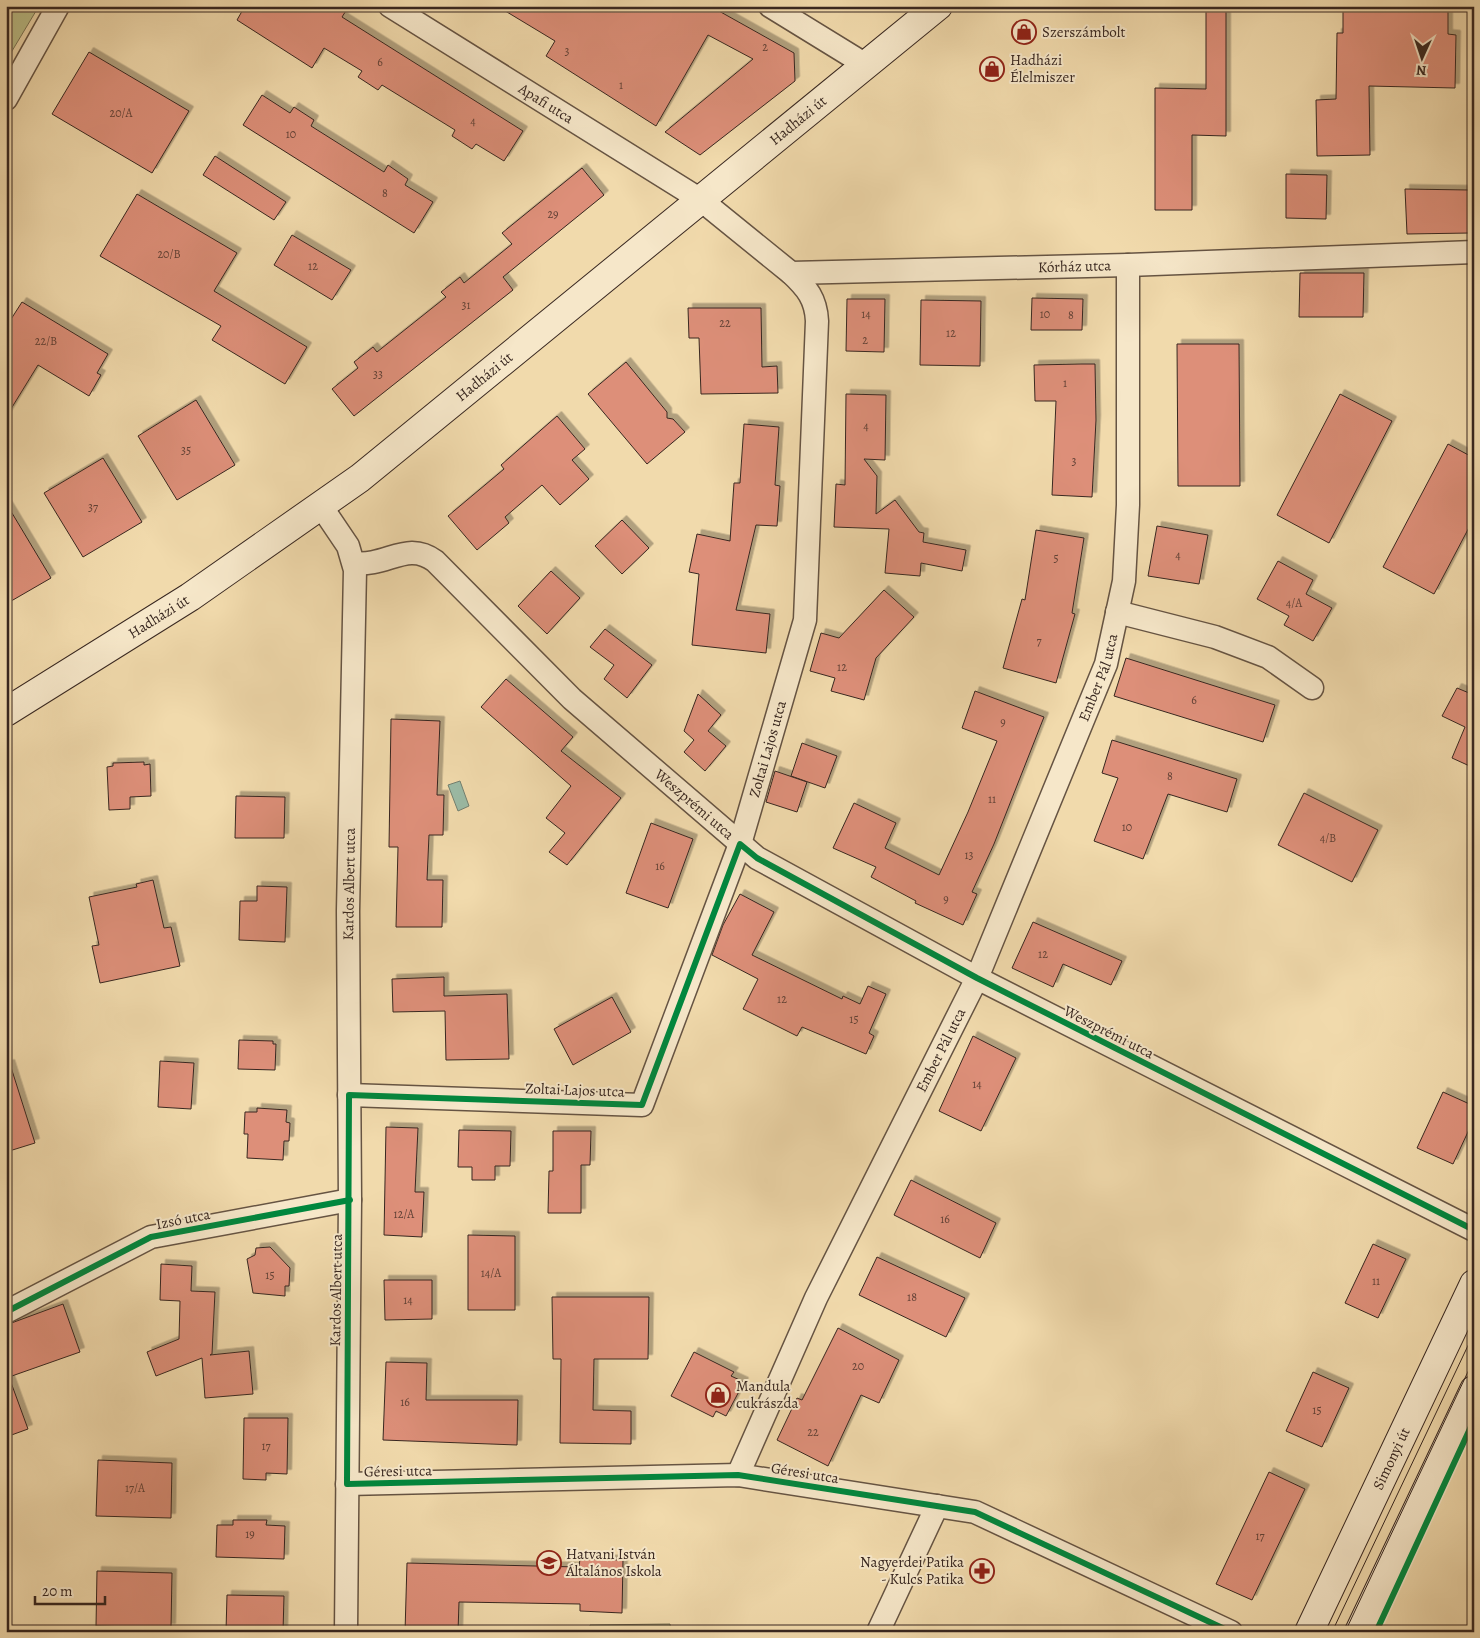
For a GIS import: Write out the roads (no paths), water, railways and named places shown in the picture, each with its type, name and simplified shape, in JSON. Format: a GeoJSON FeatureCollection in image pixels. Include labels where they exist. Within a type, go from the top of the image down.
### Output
{"type":"FeatureCollection","features":[{"type":"Feature","properties":{"kind":"street"},"geometry":{"type":"LineString","coordinates":[[6,99],[58,6]]}},
{"type":"Feature","properties":{"kind":"street","name":"Apafi utca"},"geometry":{"type":"LineString","coordinates":[[390,6],[701,200]]}},
{"type":"Feature","properties":{"kind":"street"},"geometry":{"type":"LineString","coordinates":[[770,6],[866,65]]}},
{"type":"Feature","properties":{"kind":"street","name":"Hadházi út"},"geometry":{"type":"LineString","coordinates":[[6,712],[190,596],[320,506],[410,439],[938,6]]}},
{"type":"Feature","properties":{"kind":"street"},"geometry":{"type":"LineString","coordinates":[[701,200],[791,273]]}},
{"type":"Feature","properties":{"kind":"street","name":"Kórház utca"},"geometry":{"type":"LineString","coordinates":[[791,273],[1128,265],[1474,252]]}},
{"type":"Feature","properties":{"kind":"street","name":"Ember Pál utca"},"geometry":{"type":"LineString","coordinates":[[738,1475],[816,1298],[977,978],[1106,664],[1124,581],[1128,505],[1128,265]]}},
{"type":"Feature","properties":{"kind":"street","name":"Zoltai Lajos utca"},"geometry":{"type":"LineString","coordinates":[[349,1095],[642,1105],[740,844],[805,620],[817,321],[816,308],[812,296],[791,273]]}},
{"type":"Feature","properties":{"kind":"street","name":"Kardos Albert utca"},"geometry":{"type":"LineString","coordinates":[[320,506],[348,546],[354,563],[348,911],[350,1200],[346,1632]]}},
{"type":"Feature","properties":{"kind":"street","name":"Weszprémi utca"},"geometry":{"type":"LineString","coordinates":[[354,563],[376,563],[411,552],[426,555],[436,561],[572,700],[757,858],[977,978],[1474,1230]]}},
{"type":"Feature","properties":{"kind":"street","name":"Ember Pál utca"},"geometry":{"type":"LineString","coordinates":[[1117,612],[1224,640],[1268,657],[1312,688]]}},
{"type":"Feature","properties":{"kind":"street","name":"Izsó utca"},"geometry":{"type":"LineString","coordinates":[[6,1312],[151,1237],[350,1200]]}},
{"type":"Feature","properties":{"kind":"street","name":"Simonyi út"},"geometry":{"type":"LineString","coordinates":[[1309,1632],[1474,1284]]}},
{"type":"Feature","properties":{"kind":"street"},"geometry":{"type":"LineString","coordinates":[[1359,1632],[1474,1390]]}},
{"type":"Feature","properties":{"kind":"street","name":"Géresi utca"},"geometry":{"type":"LineString","coordinates":[[346,1484],[738,1475],[975,1512],[1231,1632]]}},
{"type":"Feature","properties":{"kind":"street"},"geometry":{"type":"LineString","coordinates":[[878,1632],[937,1506]]}},
{"type":"Feature","properties":{"kind":"tram line"},"geometry":{"type":"LineString","coordinates":[[1332,1632],[1474,1333]]}},
{"type":"Feature","properties":{"kind":"tram line"},"geometry":{"type":"LineString","coordinates":[[1345,1632],[1474,1359]]}},
{"type":"Feature","properties":{"kind":"place","name":"Szerszámbolt"},"geometry":{"type":"Point","coordinates":[1024,32]}},
{"type":"Feature","properties":{"kind":"place","name":"Hadházi Élelmiszer"},"geometry":{"type":"Point","coordinates":[992,69]}},
{"type":"Feature","properties":{"kind":"place","name":"Mandula cukrászda"},"geometry":{"type":"Point","coordinates":[718,1395]}},
{"type":"Feature","properties":{"kind":"place","name":"Hatvani István Általános Iskola"},"geometry":{"type":"Point","coordinates":[549,1563]}},
{"type":"Feature","properties":{"kind":"place","name":"Nagyerdei Patika - Kulcs Patika"},"geometry":{"type":"Point","coordinates":[982,1571]}}]}
